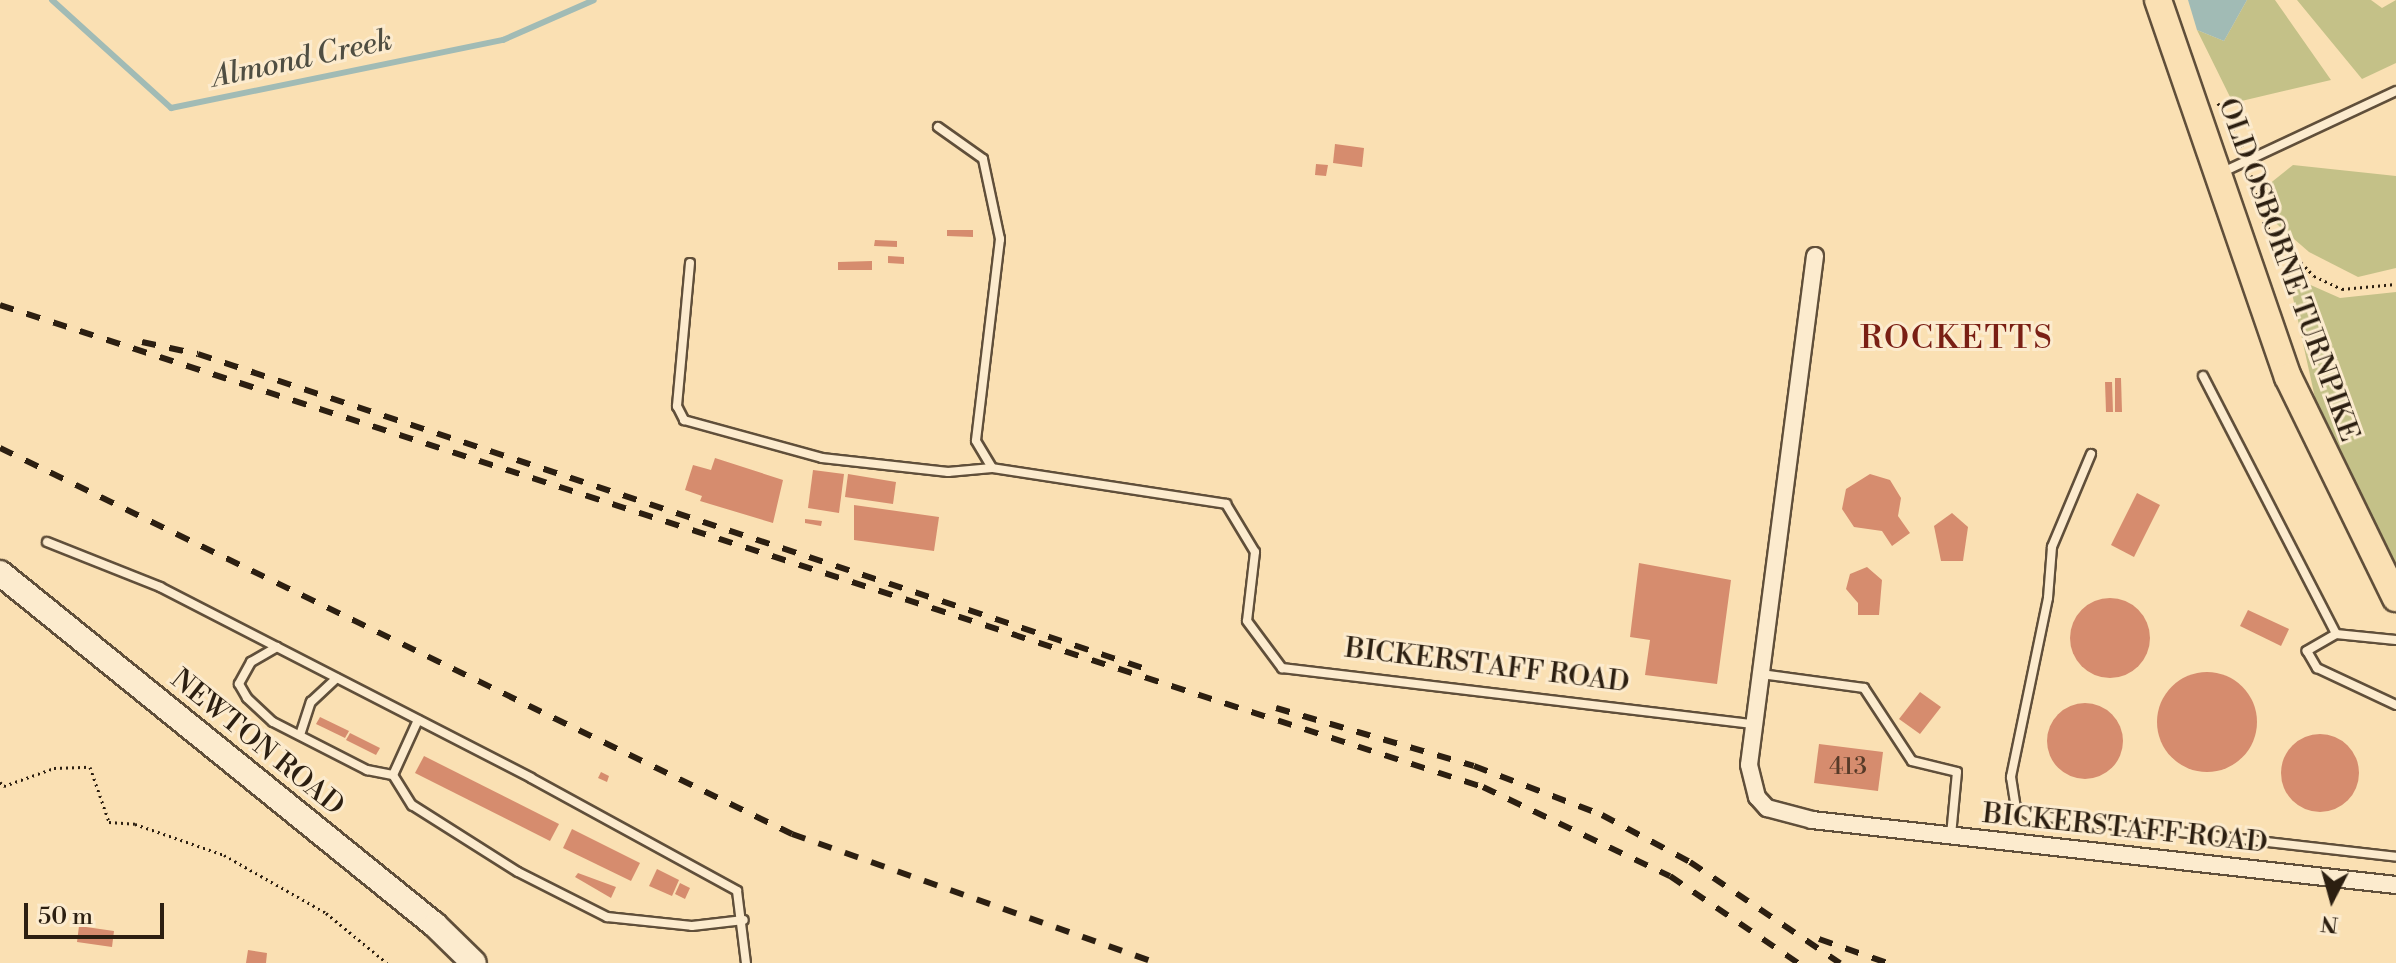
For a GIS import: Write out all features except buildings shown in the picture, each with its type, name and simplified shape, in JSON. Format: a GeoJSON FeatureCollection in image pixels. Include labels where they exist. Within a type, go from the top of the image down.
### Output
{"type":"FeatureCollection","features":[{"type":"Feature","properties":{"kind":"main road","name":"OLD OSBORNE TURNPIKE"},"geometry":{"type":"LineString","coordinates":[[2158,0],[2216,176],[2315,442],[2396,598]]}},
{"type":"Feature","properties":{"kind":"street"},"geometry":{"type":"LineString","coordinates":[[1753,724],[1815,256]]}},
{"type":"Feature","properties":{"kind":"street","name":"NEWTON ROAD"},"geometry":{"type":"LineString","coordinates":[[0,573],[435,925],[474,963]]}},
{"type":"Feature","properties":{"kind":"street","name":"BICKERSTAFF ROAD"},"geometry":{"type":"LineString","coordinates":[[1753,724],[1751,781],[1767,808],[1812,820],[2396,885]]}},
{"type":"Feature","properties":{"kind":"lane"},"geometry":{"type":"LineString","coordinates":[[2216,176],[2396,91]]}},
{"type":"Feature","properties":{"kind":"lane"},"geometry":{"type":"LineString","coordinates":[[690,263],[677,406],[684,420],[822,458],[948,472],[992,468],[976,441],[1000,239],[983,159],[938,127]]}},
{"type":"Feature","properties":{"kind":"lane"},"geometry":{"type":"LineString","coordinates":[[2203,376],[2336,634]]}},
{"type":"Feature","properties":{"kind":"lane"},"geometry":{"type":"LineString","coordinates":[[2091,454],[2052,547],[2048,598],[2011,777],[2016,807],[2030,815],[2396,857]]}},
{"type":"Feature","properties":{"kind":"lane","name":"BICKERSTAFF ROAD"},"geometry":{"type":"LineString","coordinates":[[992,468],[1226,504],[1255,552],[1247,621],[1282,668],[1753,724]]}},
{"type":"Feature","properties":{"kind":"lane"},"geometry":{"type":"LineString","coordinates":[[47,542],[160,587],[418,720],[737,891],[744,920],[746,963]]}},
{"type":"Feature","properties":{"kind":"lane"},"geometry":{"type":"LineString","coordinates":[[2396,640],[2336,634],[2307,651],[2317,668],[2396,705]]}},
{"type":"Feature","properties":{"kind":"lane"},"geometry":{"type":"LineString","coordinates":[[277,647],[251,662],[239,684],[273,722],[367,770],[393,775],[412,805],[518,872],[607,917],[692,926],[744,920]]}},
{"type":"Feature","properties":{"kind":"lane"},"geometry":{"type":"LineString","coordinates":[[1761,674],[1864,688],[1912,761],[1957,772],[1951,835]]}},
{"type":"Feature","properties":{"kind":"lane"},"geometry":{"type":"LineString","coordinates":[[300,735],[311,702],[337,678]]}},
{"type":"Feature","properties":{"kind":"lane"},"geometry":{"type":"LineString","coordinates":[[393,775],[418,720]]}},
{"type":"Feature","properties":{"kind":"path"},"geometry":{"type":"LineString","coordinates":[[2252,181],[2264,223],[2314,276],[2342,289],[2396,284]]}},
{"type":"Feature","properties":{"kind":"path"},"geometry":{"type":"LineString","coordinates":[[0,782],[4,786],[54,768],[90,767],[109,822],[135,824],[224,855],[326,913],[387,963]]}},
{"type":"Feature","properties":{"kind":"shaded area"},"geometry":{"type":"Polygon","coordinates":[[[2247,0],[2275,0],[2331,80],[2233,103],[2197,30],[2224,41],[2247,0]]]}},
{"type":"Feature","properties":{"kind":"shaded area"},"geometry":{"type":"Polygon","coordinates":[[[2297,0],[2371,0],[2382,8],[2396,0],[2396,63],[2362,79],[2297,0]]]}},
{"type":"Feature","properties":{"kind":"shaded area"},"geometry":{"type":"Polygon","coordinates":[[[2293,165],[2396,176],[2396,268],[2358,277],[2309,252],[2270,218],[2263,189],[2293,165]]]}},
{"type":"Feature","properties":{"kind":"shaded area"},"geometry":{"type":"Polygon","coordinates":[[[2288,275],[2340,298],[2396,292],[2396,565],[2317,407],[2288,275]]]}},
{"type":"Feature","properties":{"kind":"water"},"geometry":{"type":"Polygon","coordinates":[[[2188,0],[2247,0],[2224,41],[2197,30],[2188,0]]]}},
{"type":"Feature","properties":{"kind":"waterway","name":"Almond Creek"},"geometry":{"type":"LineString","coordinates":[[52,0],[171,108],[503,40],[594,0]]}},
{"type":"Feature","properties":{"kind":"railway"},"geometry":{"type":"LineString","coordinates":[[0,305],[1483,787],[1670,876],[1798,963]]}},
{"type":"Feature","properties":{"kind":"railway"},"geometry":{"type":"LineString","coordinates":[[142,342],[198,354],[1146,669]]}},
{"type":"Feature","properties":{"kind":"railway"},"geometry":{"type":"LineString","coordinates":[[0,448],[792,834],[1157,963]]}},
{"type":"Feature","properties":{"kind":"railway"},"geometry":{"type":"LineString","coordinates":[[1276,708],[1474,766],[1602,815],[1690,862],[1840,963]]}},
{"type":"Feature","properties":{"kind":"railway"},"geometry":{"type":"LineString","coordinates":[[1819,939],[1887,963]]}},
{"type":"Feature","properties":{"kind":"district","name":"ROCKETTS"},"geometry":{"type":"Point","coordinates":[1957,338]}}]}
